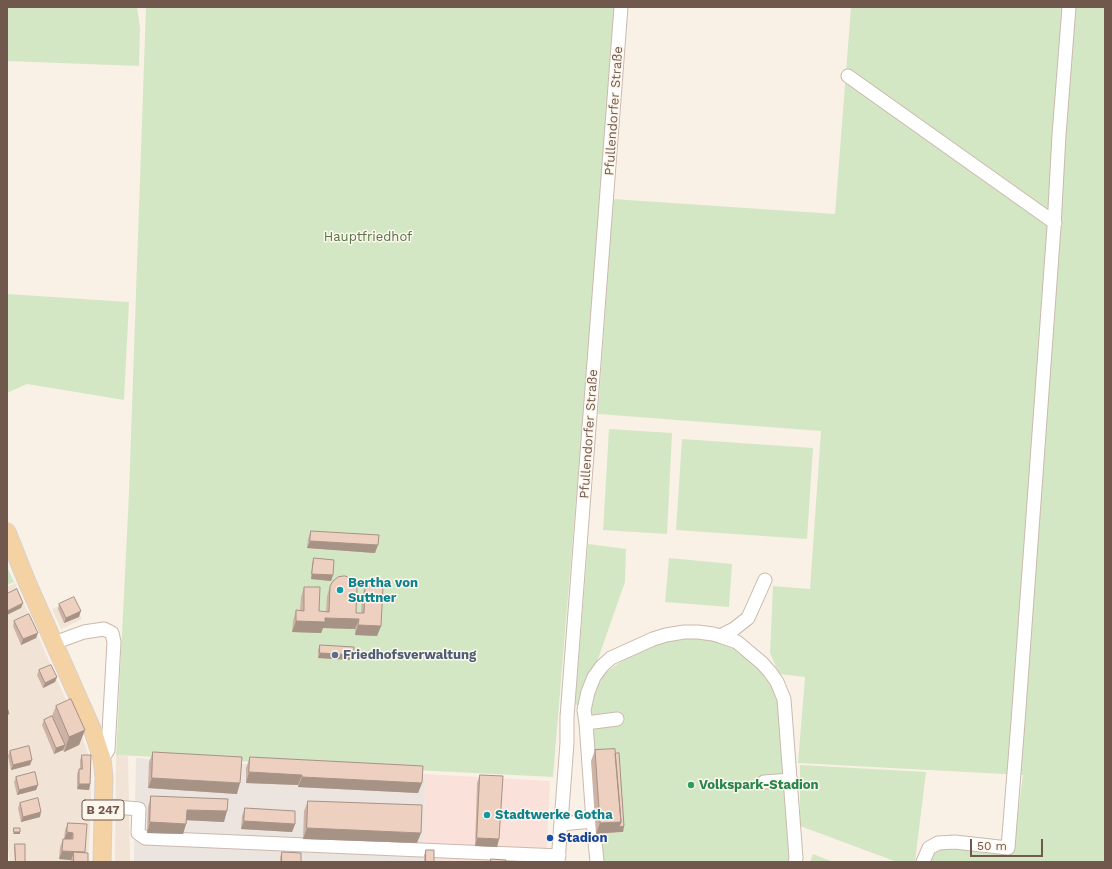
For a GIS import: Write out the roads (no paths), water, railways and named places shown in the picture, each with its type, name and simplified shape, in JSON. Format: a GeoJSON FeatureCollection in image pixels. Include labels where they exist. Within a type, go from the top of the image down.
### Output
{"type":"FeatureCollection","features":[{"type":"Feature","properties":{"kind":"main road","name":"B 247"},"geometry":{"type":"LineString","coordinates":[[7,532],[93,731],[102,759],[104,777],[102,862]]}},
{"type":"Feature","properties":{"kind":"street","name":"Pfullendorfer Straße"},"geometry":{"type":"LineString","coordinates":[[558,859],[567,742],[567,717],[621,7]]}},
{"type":"Feature","properties":{"kind":"street"},"geometry":{"type":"LineString","coordinates":[[923,862],[929,848],[938,843],[955,842],[1008,848],[1055,223],[1059,135],[1069,7]]}},
{"type":"Feature","properties":{"kind":"street"},"geometry":{"type":"LineString","coordinates":[[848,76],[1055,223]]}},
{"type":"Feature","properties":{"kind":"street"},"geometry":{"type":"LineString","coordinates":[[720,636],[734,629],[748,618],[765,580]]}},
{"type":"Feature","properties":{"kind":"street"},"geometry":{"type":"LineString","coordinates":[[737,642],[740,624]]}},
{"type":"Feature","properties":{"kind":"street"},"geometry":{"type":"LineString","coordinates":[[54,643],[65,638],[91,631],[104,629],[112,633],[114,642],[108,750],[102,759]]}},
{"type":"Feature","properties":{"kind":"street"},"geometry":{"type":"LineString","coordinates":[[597,862],[584,710],[588,692],[594,677],[602,666],[611,658],[646,641],[666,635],[684,632],[698,632],[720,636],[737,642],[762,663],[777,682],[784,699],[791,780],[795,862]]}},
{"type":"Feature","properties":{"kind":"street"},"geometry":{"type":"LineString","coordinates":[[586,723],[617,720]]}},
{"type":"Feature","properties":{"kind":"street"},"geometry":{"type":"LineString","coordinates":[[764,782],[791,780]]}},
{"type":"Feature","properties":{"kind":"street"},"geometry":{"type":"LineString","coordinates":[[104,806],[139,809],[138,833],[145,838],[558,859]]}},
{"type":"Feature","properties":{"kind":"street"},"geometry":{"type":"LineString","coordinates":[[561,824],[593,821]]}},
{"type":"Feature","properties":{"kind":"place","name":"Bertha von Suttner"},"geometry":{"type":"Point","coordinates":[340,590]}},
{"type":"Feature","properties":{"kind":"place","name":"Friedhofsverwaltung"},"geometry":{"type":"Point","coordinates":[335,655]}},
{"type":"Feature","properties":{"kind":"place","name":"Volkspark-Stadion"},"geometry":{"type":"Point","coordinates":[691,785]}},
{"type":"Feature","properties":{"kind":"place","name":"Stadtwerke Gotha"},"geometry":{"type":"Point","coordinates":[487,815]}},
{"type":"Feature","properties":{"kind":"place","name":"Stadion"},"geometry":{"type":"Point","coordinates":[550,838]}},
{"type":"Feature","properties":{"kind":"park label","name":"Hauptfriedhof"},"geometry":{"type":"Point","coordinates":[368,237]}}]}
